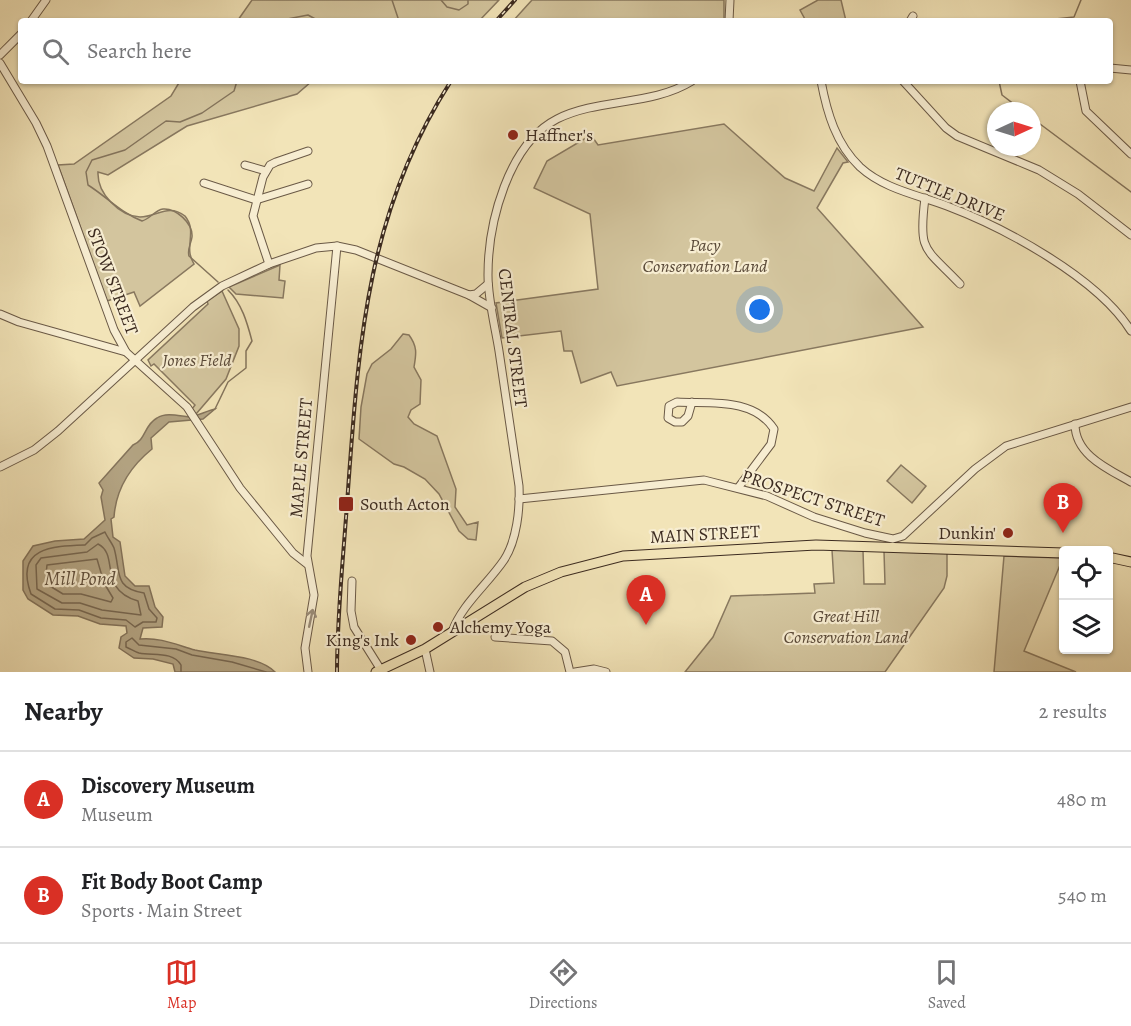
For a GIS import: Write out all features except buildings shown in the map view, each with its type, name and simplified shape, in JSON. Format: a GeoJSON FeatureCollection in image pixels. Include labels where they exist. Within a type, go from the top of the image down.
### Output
{"type":"FeatureCollection","features":[{"type":"Feature","properties":{"kind":"main road","name":"MAIN STREET"},"geometry":{"type":"LineString","coordinates":[[379,671],[425,649],[525,587],[561,572],[607,559],[679,551],[858,545],[901,541],[1059,553]]}},
{"type":"Feature","properties":{"kind":"main road"},"geometry":{"type":"LineString","coordinates":[[1113,559],[1131,562]]}},
{"type":"Feature","properties":{"kind":"street"},"geometry":{"type":"LineString","coordinates":[[33,18],[46,0]]}},
{"type":"Feature","properties":{"kind":"street"},"geometry":{"type":"LineString","coordinates":[[729,18],[730,0]]}},
{"type":"Feature","properties":{"kind":"street"},"geometry":{"type":"LineString","coordinates":[[0,55],[18,37]]}},
{"type":"Feature","properties":{"kind":"street","name":"STOW STREET"},"geometry":{"type":"LineString","coordinates":[[0,63],[47,146],[114,330],[126,352],[192,414],[245,494],[296,556],[307,564]]}},
{"type":"Feature","properties":{"kind":"street"},"geometry":{"type":"LineString","coordinates":[[1113,68],[1131,69]]}},
{"type":"Feature","properties":{"kind":"street","name":"CENTRAL STREET"},"geometry":{"type":"LineString","coordinates":[[452,632],[467,605],[507,554],[519,499],[488,284],[490,247],[497,213],[516,159],[531,138],[557,119],[580,110],[658,94],[684,84]]}},
{"type":"Feature","properties":{"kind":"street","name":"TUTTLE DRIVE"},"geometry":{"type":"LineString","coordinates":[[822,84],[833,128],[855,161],[885,184],[982,220],[1051,260],[1117,311],[1131,331]]}},
{"type":"Feature","properties":{"kind":"street"},"geometry":{"type":"LineString","coordinates":[[906,84],[946,128],[957,136],[1040,170],[1078,194],[1131,235]]}},
{"type":"Feature","properties":{"kind":"street"},"geometry":{"type":"LineString","coordinates":[[1081,84],[1086,111],[1131,154]]}},
{"type":"Feature","properties":{"kind":"street"},"geometry":{"type":"LineString","coordinates":[[269,264],[253,221],[256,200],[266,171],[276,162],[308,151]]}},
{"type":"Feature","properties":{"kind":"street"},"geometry":{"type":"LineString","coordinates":[[245,165],[266,171]]}},
{"type":"Feature","properties":{"kind":"street"},"geometry":{"type":"LineString","coordinates":[[204,183],[256,200],[308,184]]}},
{"type":"Feature","properties":{"kind":"street"},"geometry":{"type":"LineString","coordinates":[[925,198],[921,225],[927,249],[960,284]]}},
{"type":"Feature","properties":{"kind":"street"},"geometry":{"type":"LineString","coordinates":[[0,468],[44,443],[206,296],[269,264],[317,248],[337,246],[356,250],[469,295],[492,308]]}},
{"type":"Feature","properties":{"kind":"street","name":"MAPLE STREET"},"geometry":{"type":"LineString","coordinates":[[308,672],[305,648],[314,595],[307,564],[337,246]]}},
{"type":"Feature","properties":{"kind":"street"},"geometry":{"type":"LineString","coordinates":[[469,295],[476,294],[488,284]]}},
{"type":"Feature","properties":{"kind":"street"},"geometry":{"type":"LineString","coordinates":[[0,314],[19,322],[126,352]]}},
{"type":"Feature","properties":{"kind":"street"},"geometry":{"type":"LineString","coordinates":[[692,402],[732,404],[762,415],[774,429],[771,444],[738,488]]}},
{"type":"Feature","properties":{"kind":"street","name":"PROSPECT STREET"},"geometry":{"type":"LineString","coordinates":[[519,499],[704,480],[738,488],[859,531],[901,541],[996,452],[1019,441],[1131,407]]}},
{"type":"Feature","properties":{"kind":"street"},"geometry":{"type":"LineString","coordinates":[[1075,424],[1078,441],[1092,458],[1131,482]]}},
{"type":"Feature","properties":{"kind":"street"},"geometry":{"type":"LineString","coordinates":[[858,545],[859,531]]}},
{"type":"Feature","properties":{"kind":"street"},"geometry":{"type":"LineString","coordinates":[[352,581],[351,610],[354,627],[379,671]]}},
{"type":"Feature","properties":{"kind":"street"},"geometry":{"type":"LineString","coordinates":[[495,637],[552,641],[565,652],[570,672]]}},
{"type":"Feature","properties":{"kind":"street"},"geometry":{"type":"LineString","coordinates":[[425,649],[430,672]]}},
{"type":"Feature","properties":{"kind":"street"},"geometry":{"type":"LineString","coordinates":[[575,672],[594,669],[606,672]]}},
{"type":"Feature","properties":{"kind":"green space"},"geometry":{"type":"Polygon","coordinates":[[[252,0],[499,0],[482,18],[239,18],[252,0]]]}},
{"type":"Feature","properties":{"kind":"green space"},"geometry":{"type":"Polygon","coordinates":[[[532,0],[724,0],[724,18],[516,18],[532,0]]]}},
{"type":"Feature","properties":{"kind":"green space"},"geometry":{"type":"Polygon","coordinates":[[[818,0],[841,0],[845,18],[804,18],[800,10],[818,0]]]}},
{"type":"Feature","properties":{"kind":"green space"},"geometry":{"type":"Polygon","coordinates":[[[178,84],[309,84],[297,94],[187,126],[108,175],[98,172],[105,195],[124,212],[140,217],[173,211],[185,216],[189,222],[190,252],[194,264],[140,306],[134,292],[107,301],[58,165],[74,164],[171,96],[178,84]]]}},
{"type":"Feature","properties":{"kind":"green space","name":"Pacy Conservation Land"},"geometry":{"type":"Polygon","coordinates":[[[724,124],[785,178],[814,191],[837,148],[848,162],[843,163],[817,208],[923,327],[617,386],[611,372],[581,383],[572,351],[564,351],[561,331],[502,338],[496,303],[598,289],[590,214],[534,188],[547,161],[591,135],[598,145],[724,124]]]}},
{"type":"Feature","properties":{"kind":"green space"},"geometry":{"type":"Polygon","coordinates":[[[280,265],[279,280],[285,281],[283,298],[236,294],[229,287],[280,265]]]}},
{"type":"Feature","properties":{"kind":"green space","name":"Jones Field"},"geometry":{"type":"Polygon","coordinates":[[[222,291],[239,329],[239,346],[226,379],[196,414],[192,409],[195,405],[154,364],[151,366],[148,360],[208,304],[207,301],[222,291]]]}},
{"type":"Feature","properties":{"kind":"green space"},"geometry":{"type":"Polygon","coordinates":[[[403,334],[409,335],[414,343],[416,355],[414,367],[421,380],[420,404],[411,410],[408,417],[414,424],[437,436],[456,489],[455,507],[467,525],[478,522],[476,540],[468,539],[459,531],[439,494],[425,479],[394,464],[359,439],[361,407],[367,374],[372,364],[391,349],[403,334]]]}},
{"type":"Feature","properties":{"kind":"green space"},"geometry":{"type":"Polygon","coordinates":[[[901,465],[926,486],[912,503],[887,481],[901,465]]]}},
{"type":"Feature","properties":{"kind":"green space","name":"Great Hill Conservation Land"},"geometry":{"type":"Polygon","coordinates":[[[832,550],[863,550],[864,584],[885,584],[884,551],[947,553],[947,576],[944,588],[885,672],[685,672],[713,637],[731,596],[815,593],[814,584],[834,583],[832,550]]]}},
{"type":"Feature","properties":{"kind":"green space"},"geometry":{"type":"Polygon","coordinates":[[[1004,556],[1059,558],[1059,568],[1024,651],[1076,672],[994,672],[1004,556]]]}},
{"type":"Feature","properties":{"kind":"water","name":"Mill Pond"},"geometry":{"type":"Polygon","coordinates":[[[215,409],[203,419],[169,422],[151,438],[152,449],[131,470],[121,487],[114,517],[111,519],[113,537],[120,542],[125,576],[135,586],[149,586],[155,607],[163,617],[162,627],[143,628],[140,639],[161,640],[195,650],[237,656],[259,662],[275,672],[175,672],[173,664],[153,659],[134,658],[119,648],[121,637],[127,633],[126,626],[100,624],[78,616],[53,615],[28,599],[23,590],[23,561],[33,546],[55,541],[84,539],[105,520],[101,497],[103,490],[99,483],[140,440],[153,421],[164,415],[191,417],[215,409]]]}},
{"type":"Feature","properties":{"kind":"waterway"},"geometry":{"type":"LineString","coordinates":[[392,0],[398,18]]}},
{"type":"Feature","properties":{"kind":"waterway"},"geometry":{"type":"LineString","coordinates":[[441,0],[447,7],[459,10],[468,4],[468,0]]}},
{"type":"Feature","properties":{"kind":"waterway"},"geometry":{"type":"LineString","coordinates":[[1065,18],[1074,17],[1081,0]]}},
{"type":"Feature","properties":{"kind":"waterway"},"geometry":{"type":"LineString","coordinates":[[292,18],[308,15],[314,18]]}},
{"type":"Feature","properties":{"kind":"waterway"},"geometry":{"type":"LineString","coordinates":[[218,282],[189,256],[192,232],[183,217],[173,211],[163,209],[142,221],[134,218],[88,185],[86,172],[92,160],[125,150],[166,121],[180,122],[202,113],[234,91],[236,84]]}},
{"type":"Feature","properties":{"kind":"waterway"},"geometry":{"type":"LineString","coordinates":[[1000,84],[1002,95],[1011,102]]}},
{"type":"Feature","properties":{"kind":"waterway"},"geometry":{"type":"LineString","coordinates":[[1041,125],[1131,192]]}},
{"type":"Feature","properties":{"kind":"waterway"},"geometry":{"type":"LineString","coordinates":[[215,409],[228,382],[246,368],[246,351],[252,341],[240,307],[228,290]]}},
{"type":"Feature","properties":{"kind":"railway"},"geometry":{"type":"LineString","coordinates":[[499,18],[515,0]]}},
{"type":"Feature","properties":{"kind":"railway"},"geometry":{"type":"LineString","coordinates":[[337,672],[339,604],[352,435],[363,329],[372,278],[384,228],[401,179],[423,130],[449,84]]}},
{"type":"Feature","properties":{"kind":"place","name":"Haffner's"},"geometry":{"type":"Point","coordinates":[513,135]}},
{"type":"Feature","properties":{"kind":"place","name":"South Acton"},"geometry":{"type":"Point","coordinates":[346,504]}},
{"type":"Feature","properties":{"kind":"place","name":"Dunkin'"},"geometry":{"type":"Point","coordinates":[1008,533]}},
{"type":"Feature","properties":{"kind":"place","name":"Fit Body Boot Camp"},"geometry":{"type":"Point","coordinates":[1063,533]}},
{"type":"Feature","properties":{"kind":"place","name":"Discovery Museum"},"geometry":{"type":"Point","coordinates":[646,625]}},
{"type":"Feature","properties":{"kind":"place","name":"Alchemy Yoga"},"geometry":{"type":"Point","coordinates":[438,627]}},
{"type":"Feature","properties":{"kind":"place","name":"King's Ink"},"geometry":{"type":"Point","coordinates":[411,640]}}]}
